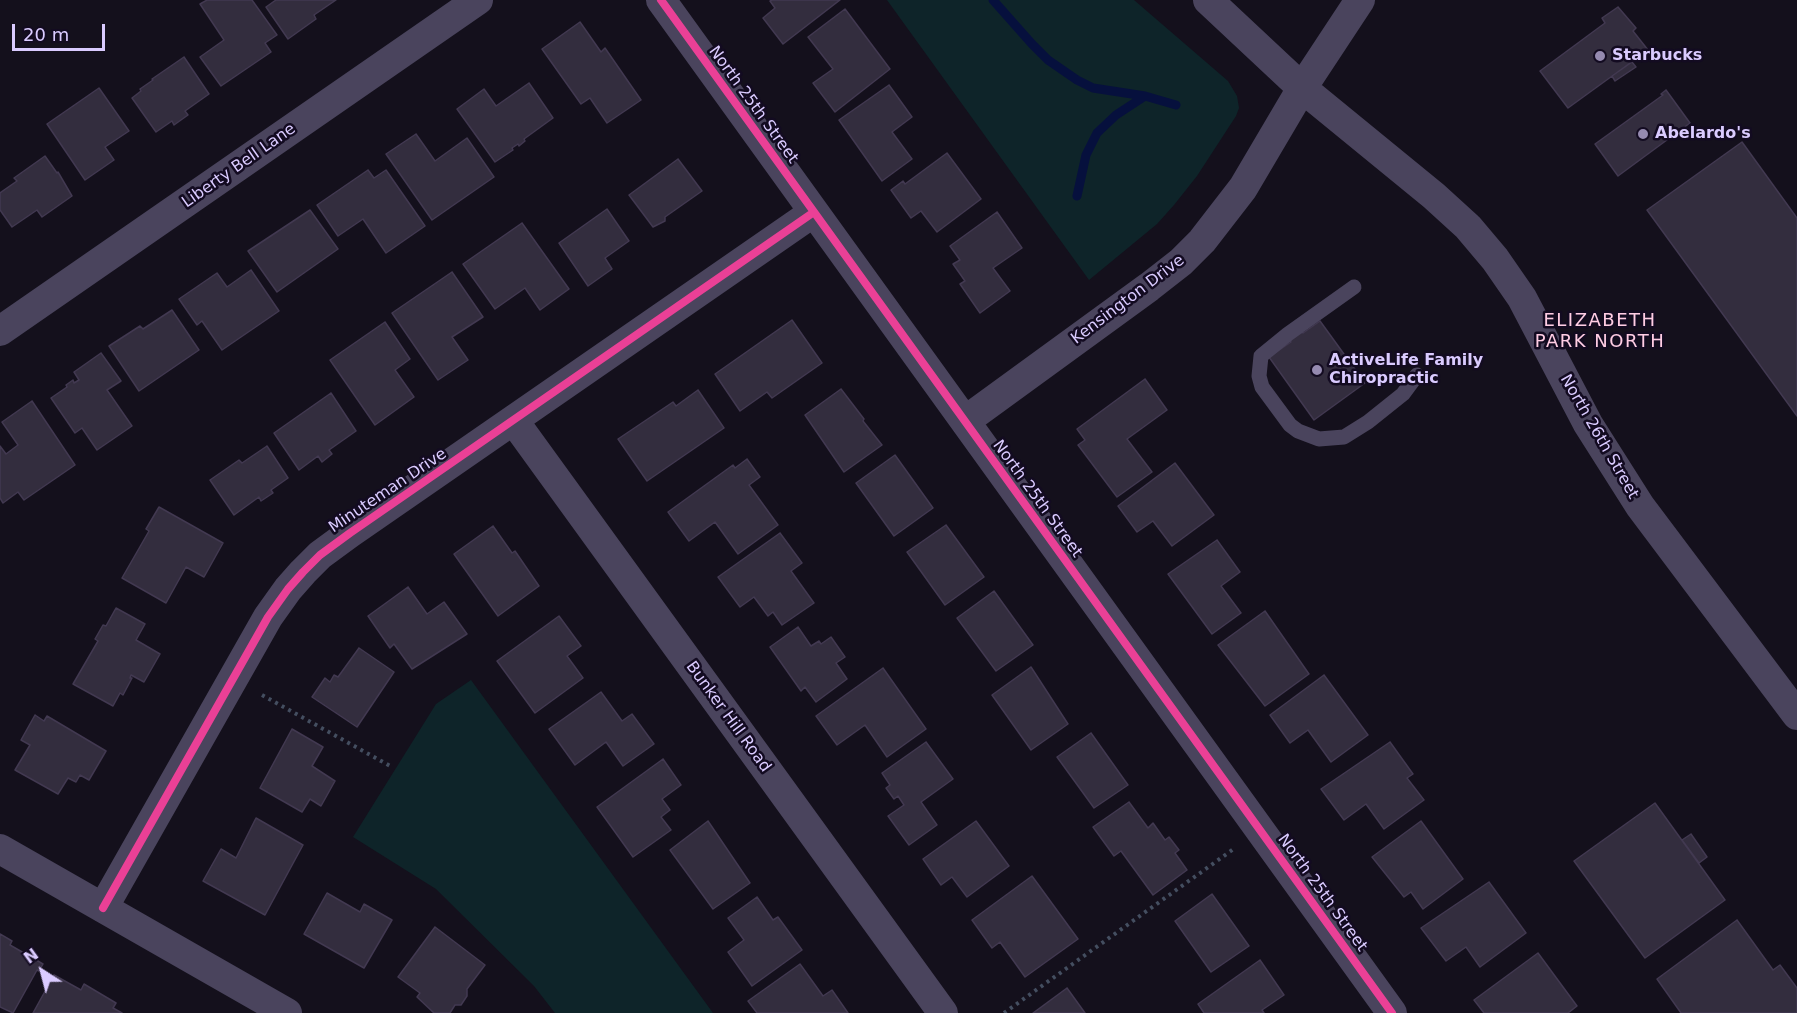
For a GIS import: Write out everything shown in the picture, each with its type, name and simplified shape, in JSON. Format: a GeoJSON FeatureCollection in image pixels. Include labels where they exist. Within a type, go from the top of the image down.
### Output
{"type":"FeatureCollection","features":[{"type":"Feature","properties":{"kind":"street","name":"Liberty Bell Lane"},"geometry":{"type":"LineString","coordinates":[[0,331],[478,0]]}},
{"type":"Feature","properties":{"kind":"street","name":"North 25th Street"},"geometry":{"type":"LineString","coordinates":[[661,0],[1392,1013]]}},
{"type":"Feature","properties":{"kind":"street","name":"North 26th Street"},"geometry":{"type":"LineString","coordinates":[[1208,0],[1302,87],[1434,196],[1468,227],[1496,259],[1522,298],[1588,424],[1640,506],[1797,715]]}},
{"type":"Feature","properties":{"kind":"street","name":"Kensington Drive"},"geometry":{"type":"LineString","coordinates":[[964,421],[1149,287],[1187,256],[1218,222],[1244,188],[1302,87],[1360,0]]}},
{"type":"Feature","properties":{"kind":"street","name":"Minuteman Drive"},"geometry":{"type":"LineString","coordinates":[[103,908],[268,617],[303,572],[332,546],[814,212]]}},
{"type":"Feature","properties":{"kind":"street","name":"Bunker Hill Road"},"geometry":{"type":"LineString","coordinates":[[514,421],[943,1013]]}},
{"type":"Feature","properties":{"kind":"street"},"geometry":{"type":"LineString","coordinates":[[0,849],[287,1013]]}},
{"type":"Feature","properties":{"kind":"lane"},"geometry":{"type":"LineString","coordinates":[[1354,287],[1261,356],[1259,376],[1263,387],[1290,424],[1298,431],[1319,439],[1344,437],[1368,422],[1403,394],[1417,375]]}},
{"type":"Feature","properties":{"kind":"path"},"geometry":{"type":"LineString","coordinates":[[262,695],[392,767]]}},
{"type":"Feature","properties":{"kind":"path"},"geometry":{"type":"LineString","coordinates":[[1004,1013],[1260,830]]}},
{"type":"Feature","properties":{"kind":"green space"},"geometry":{"type":"Polygon","coordinates":[[[887,0],[1134,0],[1228,81],[1237,96],[1239,108],[1197,176],[1174,205],[1157,224],[1089,280],[887,0]]]}},
{"type":"Feature","properties":{"kind":"green space"},"geometry":{"type":"Polygon","coordinates":[[[471,680],[713,1013],[555,1013],[534,986],[436,889],[353,837],[436,704],[471,680]]]}},
{"type":"Feature","properties":{"kind":"building"},"geometry":{"type":"Polygon","coordinates":[[[207,0],[252,0],[277,35],[265,43],[271,52],[221,86],[200,57],[224,40],[200,4],[207,0]]]}},
{"type":"Feature","properties":{"kind":"building"},"geometry":{"type":"Polygon","coordinates":[[[276,0],[336,0],[314,15],[316,19],[288,39],[266,7],[276,0]]]}},
{"type":"Feature","properties":{"kind":"building"},"geometry":{"type":"Polygon","coordinates":[[[840,0],[783,44],[763,18],[775,8],[770,1],[840,0]]]}},
{"type":"Feature","properties":{"kind":"building","name":"Starbucks"},"geometry":{"type":"Polygon","coordinates":[[[1618,7],[1636,28],[1633,31],[1648,50],[1568,108],[1540,71],[1605,23],[1602,18],[1618,7]]]}},
{"type":"Feature","properties":{"kind":"building"},"geometry":{"type":"Polygon","coordinates":[[[845,9],[890,69],[835,112],[813,83],[833,69],[808,37],[845,9]]]}},
{"type":"Feature","properties":{"kind":"building"},"geometry":{"type":"Polygon","coordinates":[[[580,22],[601,52],[605,48],[641,100],[607,123],[590,98],[581,104],[542,49],[580,22]]]}},
{"type":"Feature","properties":{"kind":"building"},"geometry":{"type":"Polygon","coordinates":[[[184,57],[209,94],[185,111],[188,115],[174,125],[172,121],[156,132],[132,98],[152,79],[184,57]]]}},
{"type":"Feature","properties":{"kind":"building"},"geometry":{"type":"Polygon","coordinates":[[[1632,62],[1636,67],[1615,81],[1612,76],[1632,62]]]}},
{"type":"Feature","properties":{"kind":"building"},"geometry":{"type":"Polygon","coordinates":[[[529,83],[553,118],[495,162],[457,109],[484,89],[496,106],[529,83]]]}},
{"type":"Feature","properties":{"kind":"building"},"geometry":{"type":"Polygon","coordinates":[[[889,85],[912,117],[892,132],[912,159],[882,181],[839,120],[889,85]]]}},
{"type":"Feature","properties":{"kind":"building"},"geometry":{"type":"Polygon","coordinates":[[[99,88],[129,131],[105,147],[114,160],[85,180],[47,124],[99,88]]]}},
{"type":"Feature","properties":{"kind":"building","name":"Abelardo's"},"geometry":{"type":"Polygon","coordinates":[[[1666,90],[1690,123],[1618,176],[1595,144],[1663,95],[1661,94],[1666,90]]]}},
{"type":"Feature","properties":{"kind":"building"},"geometry":{"type":"Polygon","coordinates":[[[416,134],[435,161],[467,138],[494,177],[432,220],[386,154],[416,134]]]}},
{"type":"Feature","properties":{"kind":"building"},"geometry":{"type":"Polygon","coordinates":[[[1742,142],[1797,218],[1797,416],[1647,210],[1742,142]]]}},
{"type":"Feature","properties":{"kind":"building"},"geometry":{"type":"Polygon","coordinates":[[[947,153],[981,199],[937,232],[921,211],[911,218],[891,190],[903,181],[905,184],[947,153]]]}},
{"type":"Feature","properties":{"kind":"building"},"geometry":{"type":"Polygon","coordinates":[[[45,156],[58,172],[72,196],[42,217],[37,210],[12,227],[0,210],[0,193],[17,181],[14,178],[45,156]]]}},
{"type":"Feature","properties":{"kind":"building"},"geometry":{"type":"Polygon","coordinates":[[[678,159],[702,191],[665,217],[665,221],[653,227],[629,195],[678,159]]]}},
{"type":"Feature","properties":{"kind":"building"},"geometry":{"type":"Polygon","coordinates":[[[368,170],[374,178],[386,170],[425,226],[386,253],[363,219],[338,236],[317,205],[368,170]]]}},
{"type":"Feature","properties":{"kind":"building"},"geometry":{"type":"Polygon","coordinates":[[[607,209],[629,241],[605,258],[612,269],[588,286],[559,243],[607,209]]]}},
{"type":"Feature","properties":{"kind":"building"},"geometry":{"type":"Polygon","coordinates":[[[310,210],[338,249],[277,292],[248,251],[310,210]]]}},
{"type":"Feature","properties":{"kind":"building"},"geometry":{"type":"Polygon","coordinates":[[[997,212],[1022,248],[993,268],[1010,291],[980,313],[960,284],[965,281],[953,264],[960,260],[950,246],[997,212]]]}},
{"type":"Feature","properties":{"kind":"building"},"geometry":{"type":"Polygon","coordinates":[[[522,223],[569,289],[540,310],[525,288],[495,309],[463,264],[522,223]]]}},
{"type":"Feature","properties":{"kind":"building"},"geometry":{"type":"Polygon","coordinates":[[[251,270],[279,311],[222,350],[202,321],[197,325],[179,299],[217,273],[227,287],[251,270]]]}},
{"type":"Feature","properties":{"kind":"building"},"geometry":{"type":"Polygon","coordinates":[[[452,272],[483,317],[452,337],[468,360],[438,380],[392,313],[452,272]]]}},
{"type":"Feature","properties":{"kind":"building"},"geometry":{"type":"Polygon","coordinates":[[[172,310],[199,350],[139,391],[109,346],[140,326],[143,329],[172,310]]]}},
{"type":"Feature","properties":{"kind":"building"},"geometry":{"type":"Polygon","coordinates":[[[792,320],[822,363],[772,398],[767,392],[740,411],[715,374],[792,320]]]}},
{"type":"Feature","properties":{"kind":"building","name":"ActiveLife Family Chiropractic"},"geometry":{"type":"Polygon","coordinates":[[[1320,321],[1365,383],[1314,420],[1269,357],[1291,342],[1288,339],[1301,330],[1303,333],[1320,321]]]}},
{"type":"Feature","properties":{"kind":"building"},"geometry":{"type":"Polygon","coordinates":[[[385,322],[410,359],[395,370],[414,397],[375,425],[330,360],[385,322]]]}},
{"type":"Feature","properties":{"kind":"building"},"geometry":{"type":"Polygon","coordinates":[[[101,353],[121,381],[107,390],[132,426],[97,450],[82,428],[75,433],[51,398],[73,380],[74,383],[79,380],[74,372],[101,353]]]}},
{"type":"Feature","properties":{"kind":"building"},"geometry":{"type":"Polygon","coordinates":[[[1145,379],[1167,410],[1127,439],[1152,472],[1117,497],[1078,445],[1085,440],[1077,429],[1145,379]]]}},
{"type":"Feature","properties":{"kind":"building"},"geometry":{"type":"Polygon","coordinates":[[[841,389],[882,445],[844,472],[805,415],[841,389]]]}},
{"type":"Feature","properties":{"kind":"building"},"geometry":{"type":"Polygon","coordinates":[[[698,390],[724,428],[647,481],[618,439],[673,402],[676,406],[698,390]]]}},
{"type":"Feature","properties":{"kind":"building"},"geometry":{"type":"Polygon","coordinates":[[[331,393],[356,431],[329,450],[332,454],[322,462],[318,456],[299,470],[274,433],[331,393]]]}},
{"type":"Feature","properties":{"kind":"building"},"geometry":{"type":"Polygon","coordinates":[[[32,401],[75,465],[24,500],[18,492],[3,503],[0,498],[0,446],[6,454],[18,445],[2,422],[32,401]]]}},
{"type":"Feature","properties":{"kind":"building"},"geometry":{"type":"Polygon","coordinates":[[[267,446],[288,478],[271,490],[273,493],[261,501],[259,497],[234,515],[210,480],[239,460],[242,463],[267,446]]]}},
{"type":"Feature","properties":{"kind":"building"},"geometry":{"type":"Polygon","coordinates":[[[895,455],[933,508],[894,536],[856,483],[895,455]]]}},
{"type":"Feature","properties":{"kind":"building"},"geometry":{"type":"Polygon","coordinates":[[[747,459],[760,477],[749,485],[778,525],[738,554],[715,522],[689,541],[668,512],[733,465],[735,468],[747,459]]]}},
{"type":"Feature","properties":{"kind":"building"},"geometry":{"type":"Polygon","coordinates":[[[1175,463],[1214,515],[1172,546],[1153,521],[1137,532],[1118,506],[1175,463]]]}},
{"type":"Feature","properties":{"kind":"building"},"geometry":{"type":"Polygon","coordinates":[[[159,507],[223,543],[204,577],[186,567],[166,603],[122,578],[149,531],[146,529],[159,507]]]}},
{"type":"Feature","properties":{"kind":"building"},"geometry":{"type":"Polygon","coordinates":[[[946,525],[984,577],[945,605],[907,552],[946,525]]]}},
{"type":"Feature","properties":{"kind":"building"},"geometry":{"type":"Polygon","coordinates":[[[493,526],[512,553],[515,551],[539,586],[498,616],[454,554],[493,526]]]}},
{"type":"Feature","properties":{"kind":"building"},"geometry":{"type":"Polygon","coordinates":[[[780,533],[802,563],[791,571],[814,603],[782,625],[773,612],[768,616],[754,597],[740,607],[718,577],[780,533]]]}},
{"type":"Feature","properties":{"kind":"building"},"geometry":{"type":"Polygon","coordinates":[[[1217,540],[1240,572],[1221,586],[1241,613],[1212,634],[1168,574],[1217,540]]]}},
{"type":"Feature","properties":{"kind":"building"},"geometry":{"type":"Polygon","coordinates":[[[408,587],[427,614],[444,602],[467,634],[412,669],[394,644],[390,648],[368,616],[408,587]]]}},
{"type":"Feature","properties":{"kind":"building"},"geometry":{"type":"Polygon","coordinates":[[[994,591],[1033,645],[996,671],[957,618],[994,591]]]}},
{"type":"Feature","properties":{"kind":"building"},"geometry":{"type":"Polygon","coordinates":[[[116,608],[145,624],[136,640],[160,654],[144,682],[131,675],[130,678],[132,678],[123,695],[120,693],[113,706],[73,684],[98,641],[95,639],[103,625],[106,626],[116,608]]]}},
{"type":"Feature","properties":{"kind":"building"},"geometry":{"type":"Polygon","coordinates":[[[1265,611],[1309,674],[1265,706],[1218,645],[1265,611]]]}},
{"type":"Feature","properties":{"kind":"building"},"geometry":{"type":"Polygon","coordinates":[[[559,616],[581,646],[567,656],[583,678],[535,713],[497,661],[559,616]]]}},
{"type":"Feature","properties":{"kind":"building"},"geometry":{"type":"Polygon","coordinates":[[[798,627],[811,646],[819,641],[821,644],[831,637],[845,657],[836,663],[847,679],[816,702],[805,687],[801,691],[770,647],[798,627]]]}},
{"type":"Feature","properties":{"kind":"building"},"geometry":{"type":"Polygon","coordinates":[[[359,648],[394,672],[357,727],[312,697],[325,678],[330,682],[334,675],[338,677],[359,648]]]}},
{"type":"Feature","properties":{"kind":"building"},"geometry":{"type":"Polygon","coordinates":[[[1031,667],[1068,724],[1031,750],[992,695],[1031,667]]]}},
{"type":"Feature","properties":{"kind":"building"},"geometry":{"type":"Polygon","coordinates":[[[883,668],[926,729],[887,757],[865,725],[837,745],[816,716],[883,668]]]}},
{"type":"Feature","properties":{"kind":"building"},"geometry":{"type":"Polygon","coordinates":[[[1324,675],[1368,735],[1331,762],[1308,730],[1290,743],[1270,715],[1324,675]]]}},
{"type":"Feature","properties":{"kind":"building"},"geometry":{"type":"Polygon","coordinates":[[[601,692],[622,721],[632,714],[654,744],[623,766],[606,742],[575,765],[549,729],[601,692]]]}},
{"type":"Feature","properties":{"kind":"building"},"geometry":{"type":"Polygon","coordinates":[[[35,715],[44,721],[47,716],[106,751],[89,780],[80,775],[76,782],[68,778],[58,794],[15,770],[30,745],[21,740],[35,715]]]}},
{"type":"Feature","properties":{"kind":"building"},"geometry":{"type":"Polygon","coordinates":[[[292,729],[323,747],[312,766],[335,781],[321,806],[310,799],[302,812],[260,788],[292,729]]]}},
{"type":"Feature","properties":{"kind":"building"},"geometry":{"type":"Polygon","coordinates":[[[1091,733],[1128,785],[1094,808],[1057,757],[1091,733]]]}},
{"type":"Feature","properties":{"kind":"building"},"geometry":{"type":"Polygon","coordinates":[[[926,742],[953,779],[921,802],[937,825],[909,845],[888,816],[904,805],[898,796],[894,799],[886,788],[890,785],[882,773],[926,742]]]}},
{"type":"Feature","properties":{"kind":"building"},"geometry":{"type":"Polygon","coordinates":[[[1390,742],[1413,774],[1407,778],[1424,800],[1384,829],[1366,804],[1344,820],[1321,789],[1390,742]]]}},
{"type":"Feature","properties":{"kind":"building"},"geometry":{"type":"Polygon","coordinates":[[[663,759],[681,785],[662,799],[670,810],[661,817],[671,830],[633,857],[597,807],[663,759]]]}},
{"type":"Feature","properties":{"kind":"building"},"geometry":{"type":"Polygon","coordinates":[[[1129,802],[1148,828],[1153,823],[1165,840],[1169,837],[1179,850],[1175,853],[1187,870],[1153,895],[1121,851],[1114,856],[1093,827],[1129,802]]]}},
{"type":"Feature","properties":{"kind":"building"},"geometry":{"type":"Polygon","coordinates":[[[1655,803],[1725,900],[1645,958],[1574,861],[1655,803]]]}},
{"type":"Feature","properties":{"kind":"building"},"geometry":{"type":"Polygon","coordinates":[[[256,818],[303,845],[265,915],[203,881],[221,849],[236,858],[256,818]]]}},
{"type":"Feature","properties":{"kind":"building"},"geometry":{"type":"Polygon","coordinates":[[[708,821],[750,883],[713,909],[670,850],[708,821]]]}},
{"type":"Feature","properties":{"kind":"building"},"geometry":{"type":"Polygon","coordinates":[[[976,821],[1009,866],[967,897],[952,877],[941,885],[923,859],[976,821]]]}},
{"type":"Feature","properties":{"kind":"building"},"geometry":{"type":"Polygon","coordinates":[[[1421,821],[1463,879],[1423,909],[1411,892],[1404,897],[1372,857],[1421,821]]]}},
{"type":"Feature","properties":{"kind":"building"},"geometry":{"type":"Polygon","coordinates":[[[1691,834],[1707,857],[1699,863],[1682,840],[1691,834]]]}},
{"type":"Feature","properties":{"kind":"building"},"geometry":{"type":"Polygon","coordinates":[[[1032,876],[1078,939],[1025,977],[1000,942],[992,948],[972,920],[1032,876]]]}},
{"type":"Feature","properties":{"kind":"building"},"geometry":{"type":"Polygon","coordinates":[[[1489,882],[1526,933],[1480,967],[1466,947],[1446,961],[1421,928],[1489,882]]]}},
{"type":"Feature","properties":{"kind":"building"},"geometry":{"type":"Polygon","coordinates":[[[327,893],[360,912],[364,904],[392,920],[364,968],[304,934],[327,893]]]}},
{"type":"Feature","properties":{"kind":"building"},"geometry":{"type":"Polygon","coordinates":[[[1212,894],[1249,946],[1211,972],[1175,921],[1212,894]]]}},
{"type":"Feature","properties":{"kind":"building"},"geometry":{"type":"Polygon","coordinates":[[[757,897],[773,920],[778,917],[802,950],[752,986],[728,952],[744,940],[728,918],[757,897]]]}},
{"type":"Feature","properties":{"kind":"building"},"geometry":{"type":"Polygon","coordinates":[[[1737,920],[1773,970],[1780,965],[1797,988],[1797,1013],[1681,1013],[1657,979],[1737,920]]]}},
{"type":"Feature","properties":{"kind":"building"},"geometry":{"type":"Polygon","coordinates":[[[435,927],[485,965],[467,989],[467,996],[461,1005],[455,1005],[450,1013],[434,1013],[417,997],[420,993],[398,977],[435,927]]]}},
{"type":"Feature","properties":{"kind":"building"},"geometry":{"type":"Polygon","coordinates":[[[0,934],[12,941],[10,945],[43,964],[39,971],[37,970],[13,1013],[0,1007],[0,934]]]}},
{"type":"Feature","properties":{"kind":"building"},"geometry":{"type":"Polygon","coordinates":[[[1538,953],[1577,1006],[1568,1013],[1484,1013],[1474,1000],[1538,953]]]}},
{"type":"Feature","properties":{"kind":"building"},"geometry":{"type":"Polygon","coordinates":[[[1260,960],[1284,995],[1262,1010],[1264,1013],[1204,1013],[1198,1004],[1260,960]]]}},
{"type":"Feature","properties":{"kind":"building"},"geometry":{"type":"Polygon","coordinates":[[[800,964],[823,996],[832,990],[848,1013],[757,1013],[748,1001],[800,964]]]}},
{"type":"Feature","properties":{"kind":"building"},"geometry":{"type":"Polygon","coordinates":[[[54,975],[81,990],[84,984],[116,1003],[113,1008],[122,1013],[33,1013],[54,975]]]}},
{"type":"Feature","properties":{"kind":"building"},"geometry":{"type":"Polygon","coordinates":[[[1067,988],[1085,1013],[1033,1013],[1067,988]]]}},
{"type":"Feature","properties":{"kind":"waterway"},"geometry":{"type":"LineString","coordinates":[[993,0],[1048,60],[1077,80],[1093,88],[1145,96],[1176,105]]}},
{"type":"Feature","properties":{"kind":"waterway"},"geometry":{"type":"LineString","coordinates":[[1077,196],[1086,155],[1097,133],[1116,115],[1145,96]]}},
{"type":"Feature","properties":{"kind":"cycle path"},"geometry":{"type":"LineString","coordinates":[[661,0],[1392,1013]]}},
{"type":"Feature","properties":{"kind":"cycle path"},"geometry":{"type":"LineString","coordinates":[[103,908],[268,617],[288,589],[320,555],[814,212]]}},
{"type":"Feature","properties":{"kind":"place","name":"Starbucks"},"geometry":{"type":"Point","coordinates":[1600,56]}},
{"type":"Feature","properties":{"kind":"place","name":"Abelardo's"},"geometry":{"type":"Point","coordinates":[1643,134]}},
{"type":"Feature","properties":{"kind":"place","name":"ActiveLife Family Chiropractic"},"geometry":{"type":"Point","coordinates":[1317,370]}},
{"type":"Feature","properties":{"kind":"district","name":"ELIZABETH PARK NORTH"},"geometry":{"type":"Point","coordinates":[1600,331]}}]}
